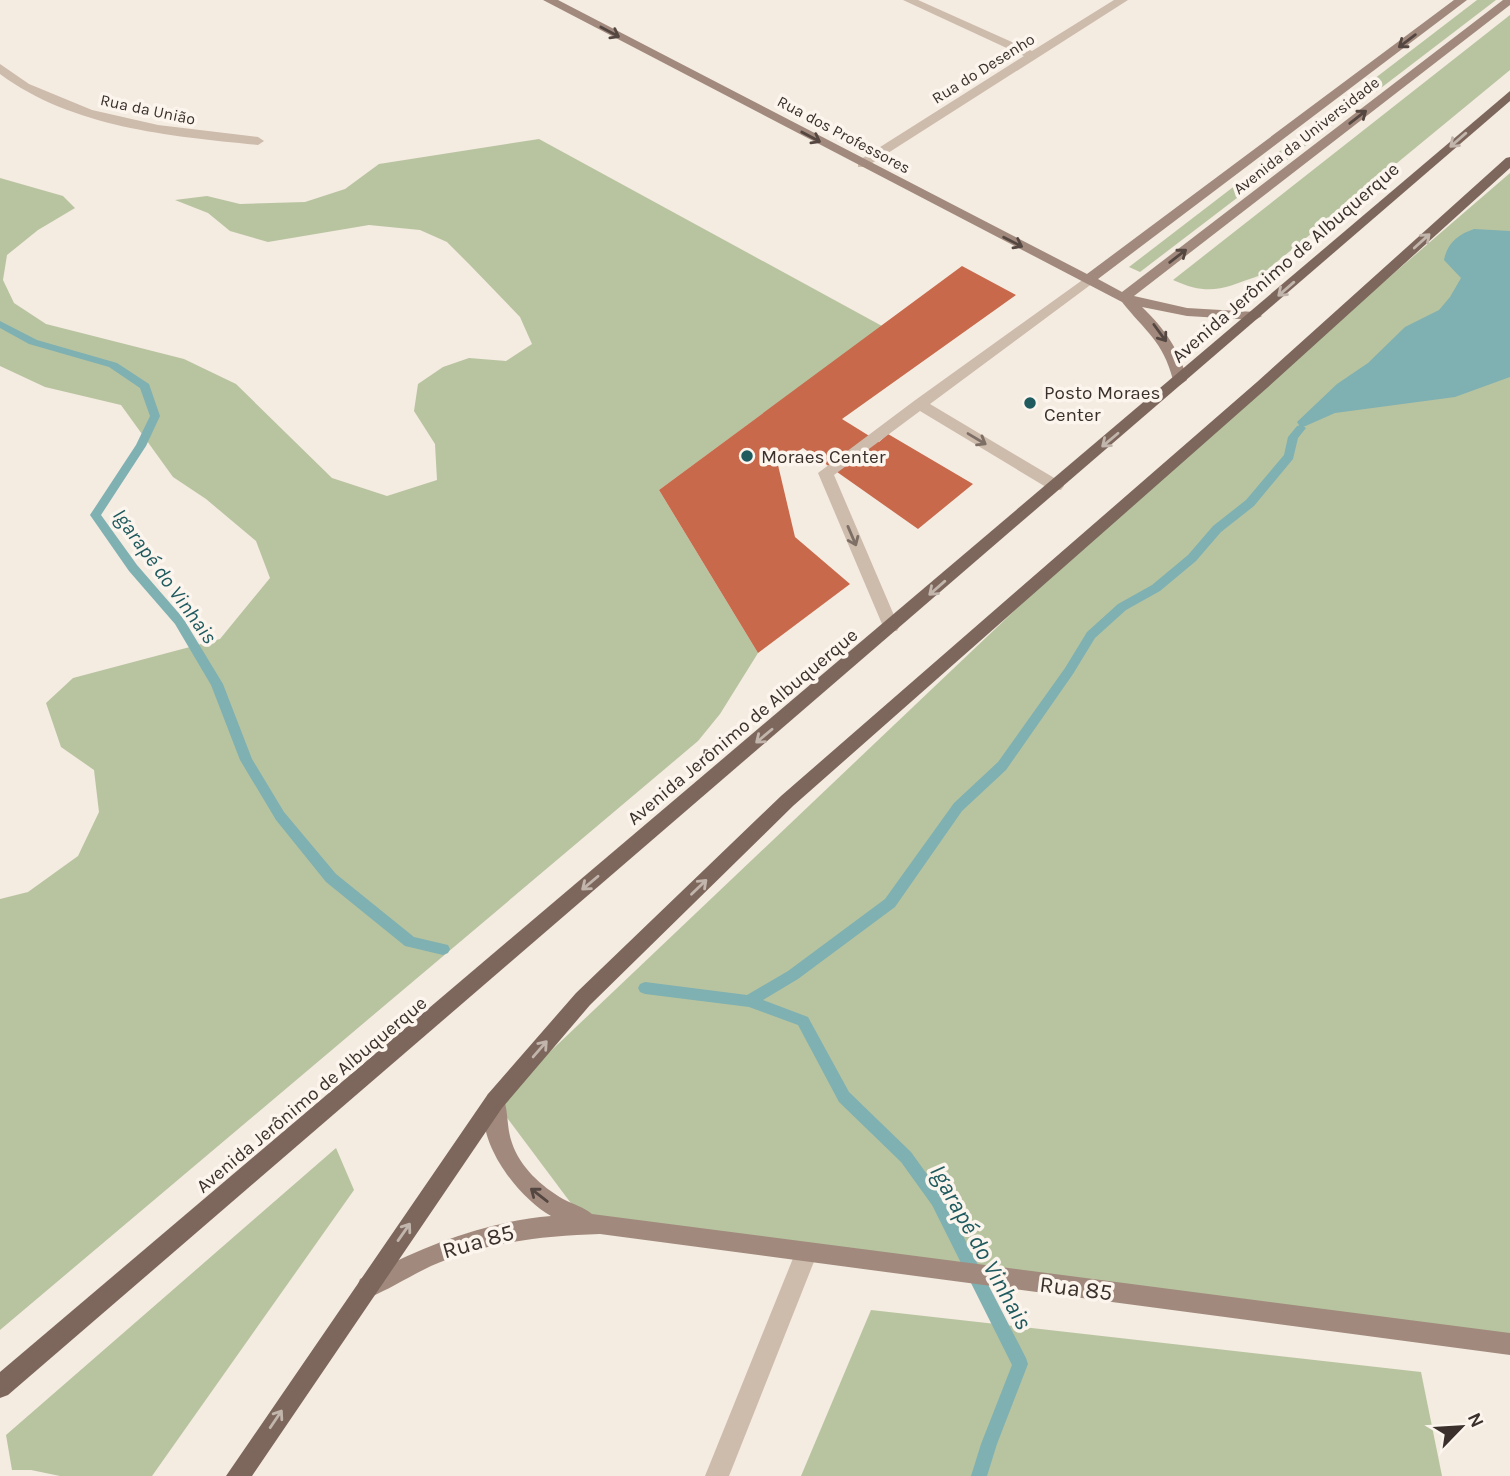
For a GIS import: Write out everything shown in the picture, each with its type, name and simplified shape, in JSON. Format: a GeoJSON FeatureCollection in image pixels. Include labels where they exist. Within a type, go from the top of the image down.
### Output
{"type":"FeatureCollection","features":[{"type":"Feature","properties":{"kind":"main road","name":"Avenida Jerônimo de Albuquerque"},"geometry":{"type":"LineString","coordinates":[[0,1387],[1255,316],[1510,95]]}},
{"type":"Feature","properties":{"kind":"main road"},"geometry":{"type":"LineString","coordinates":[[238,1476],[495,1101],[583,999],[787,801],[1262,385],[1510,161]]}},
{"type":"Feature","properties":{"kind":"street","name":"Rua dos Professores"},"geometry":{"type":"LineString","coordinates":[[549,0],[1124,298],[1178,311],[1255,316]]}},
{"type":"Feature","properties":{"kind":"street"},"geometry":{"type":"LineString","coordinates":[[909,0],[1033,56]]}},
{"type":"Feature","properties":{"kind":"street","name":"Rua do Desenho"},"geometry":{"type":"LineString","coordinates":[[862,164],[1122,0]]}},
{"type":"Feature","properties":{"kind":"street","name":"Avenida da Universidade"},"geometry":{"type":"LineString","coordinates":[[1088,280],[1461,0]]}},
{"type":"Feature","properties":{"kind":"street","name":"Avenida da Universidade"},"geometry":{"type":"LineString","coordinates":[[1124,298],[1510,0]]}},
{"type":"Feature","properties":{"kind":"street","name":"Rua da União"},"geometry":{"type":"LineString","coordinates":[[0,68],[28,87],[104,118],[197,136],[258,141]]}},
{"type":"Feature","properties":{"kind":"street"},"geometry":{"type":"LineString","coordinates":[[891,627],[825,473],[1088,280]]}},
{"type":"Feature","properties":{"kind":"street","name":"Rua dos Professores"},"geometry":{"type":"LineString","coordinates":[[1124,298],[1152,322],[1163,336],[1177,365],[1180,380]]}},
{"type":"Feature","properties":{"kind":"street"},"geometry":{"type":"LineString","coordinates":[[919,404],[1056,486]]}},
{"type":"Feature","properties":{"kind":"street","name":"Rua 85"},"geometry":{"type":"LineString","coordinates":[[495,1101],[498,1134],[512,1166],[534,1193],[564,1213],[600,1224]]}},
{"type":"Feature","properties":{"kind":"street","name":"Rua 85"},"geometry":{"type":"LineString","coordinates":[[365,1289],[410,1263],[456,1244],[504,1231],[552,1224],[600,1224],[806,1254],[1510,1344]]}},
{"type":"Feature","properties":{"kind":"street"},"geometry":{"type":"LineString","coordinates":[[717,1476],[806,1254]]}},
{"type":"Feature","properties":{"kind":"green space"},"geometry":{"type":"Polygon","coordinates":[[[1477,0],[1496,0],[1140,272],[1129,267],[1477,0]]]}},
{"type":"Feature","properties":{"kind":"green space"},"geometry":{"type":"Polygon","coordinates":[[[1510,15],[1510,70],[1261,275],[1217,289],[1197,288],[1173,280],[1510,15]]]}},
{"type":"Feature","properties":{"kind":"green space"},"geometry":{"type":"Polygon","coordinates":[[[539,139],[882,326],[659,490],[758,653],[720,714],[698,741],[0,1330],[0,899],[28,892],[78,856],[99,812],[94,770],[61,747],[46,703],[73,678],[220,639],[270,578],[256,541],[206,499],[173,477],[121,405],[45,387],[0,366],[0,178],[63,196],[75,208],[38,230],[7,255],[3,280],[14,303],[46,324],[184,359],[236,384],[332,478],[387,496],[437,480],[435,444],[414,411],[418,384],[443,367],[469,358],[506,361],[532,344],[520,317],[447,242],[420,230],[369,225],[268,242],[230,231],[208,213],[175,200],[207,196],[240,204],[305,202],[345,189],[379,164],[539,139]]]}},
{"type":"Feature","properties":{"kind":"green space"},"geometry":{"type":"Polygon","coordinates":[[[1510,173],[1510,1349],[588,1226],[496,1103],[1132,499],[1510,173]]]}},
{"type":"Feature","properties":{"kind":"green space"},"geometry":{"type":"Polygon","coordinates":[[[336,1148],[354,1190],[152,1476],[60,1476],[31,1470],[12,1470],[6,1435],[336,1148]]]}},
{"type":"Feature","properties":{"kind":"green space"},"geometry":{"type":"Polygon","coordinates":[[[871,1310],[1421,1372],[1442,1476],[801,1476],[871,1310]]]}},
{"type":"Feature","properties":{"kind":"water"},"geometry":{"type":"Polygon","coordinates":[[[1474,229],[1510,231],[1510,377],[1455,397],[1335,413],[1301,428],[1297,422],[1337,384],[1368,363],[1405,327],[1439,310],[1461,278],[1444,260],[1448,249],[1454,240],[1474,229]]]}},
{"type":"Feature","properties":{"kind":"building","name":"Moraes Center"},"geometry":{"type":"Polygon","coordinates":[[[962,266],[1016,295],[842,419],[879,442],[888,434],[973,484],[918,529],[803,448],[778,465],[795,537],[850,584],[758,653],[659,490],[962,266]]]}},
{"type":"Feature","properties":{"kind":"waterway","name":"Igarapé do Vinhais"},"geometry":{"type":"LineString","coordinates":[[0,324],[33,342],[113,365],[145,386],[155,416],[141,446],[95,515],[133,568],[179,621],[217,684],[246,760],[280,816],[331,878],[410,942],[443,949]]}},
{"type":"Feature","properties":{"kind":"waterway"},"geometry":{"type":"LineString","coordinates":[[749,1001],[793,975],[890,903],[958,807],[1002,766],[1091,635],[1122,607],[1156,588],[1192,558],[1217,529],[1250,503],[1289,456],[1293,437],[1301,428]]}},
{"type":"Feature","properties":{"kind":"waterway","name":"Igarapé do Vinhais"},"geometry":{"type":"LineString","coordinates":[[645,988],[749,1001]]}},
{"type":"Feature","properties":{"kind":"waterway","name":"Igarapé do Vinhais"},"geometry":{"type":"LineString","coordinates":[[749,1001],[803,1021],[844,1097],[906,1157],[937,1200],[1020,1364],[979,1476]]}},
{"type":"Feature","properties":{"kind":"place","name":"Posto Moraes Center"},"geometry":{"type":"Point","coordinates":[1030,403]}},
{"type":"Feature","properties":{"kind":"place","name":"Moraes Center"},"geometry":{"type":"Point","coordinates":[747,456]}}]}
